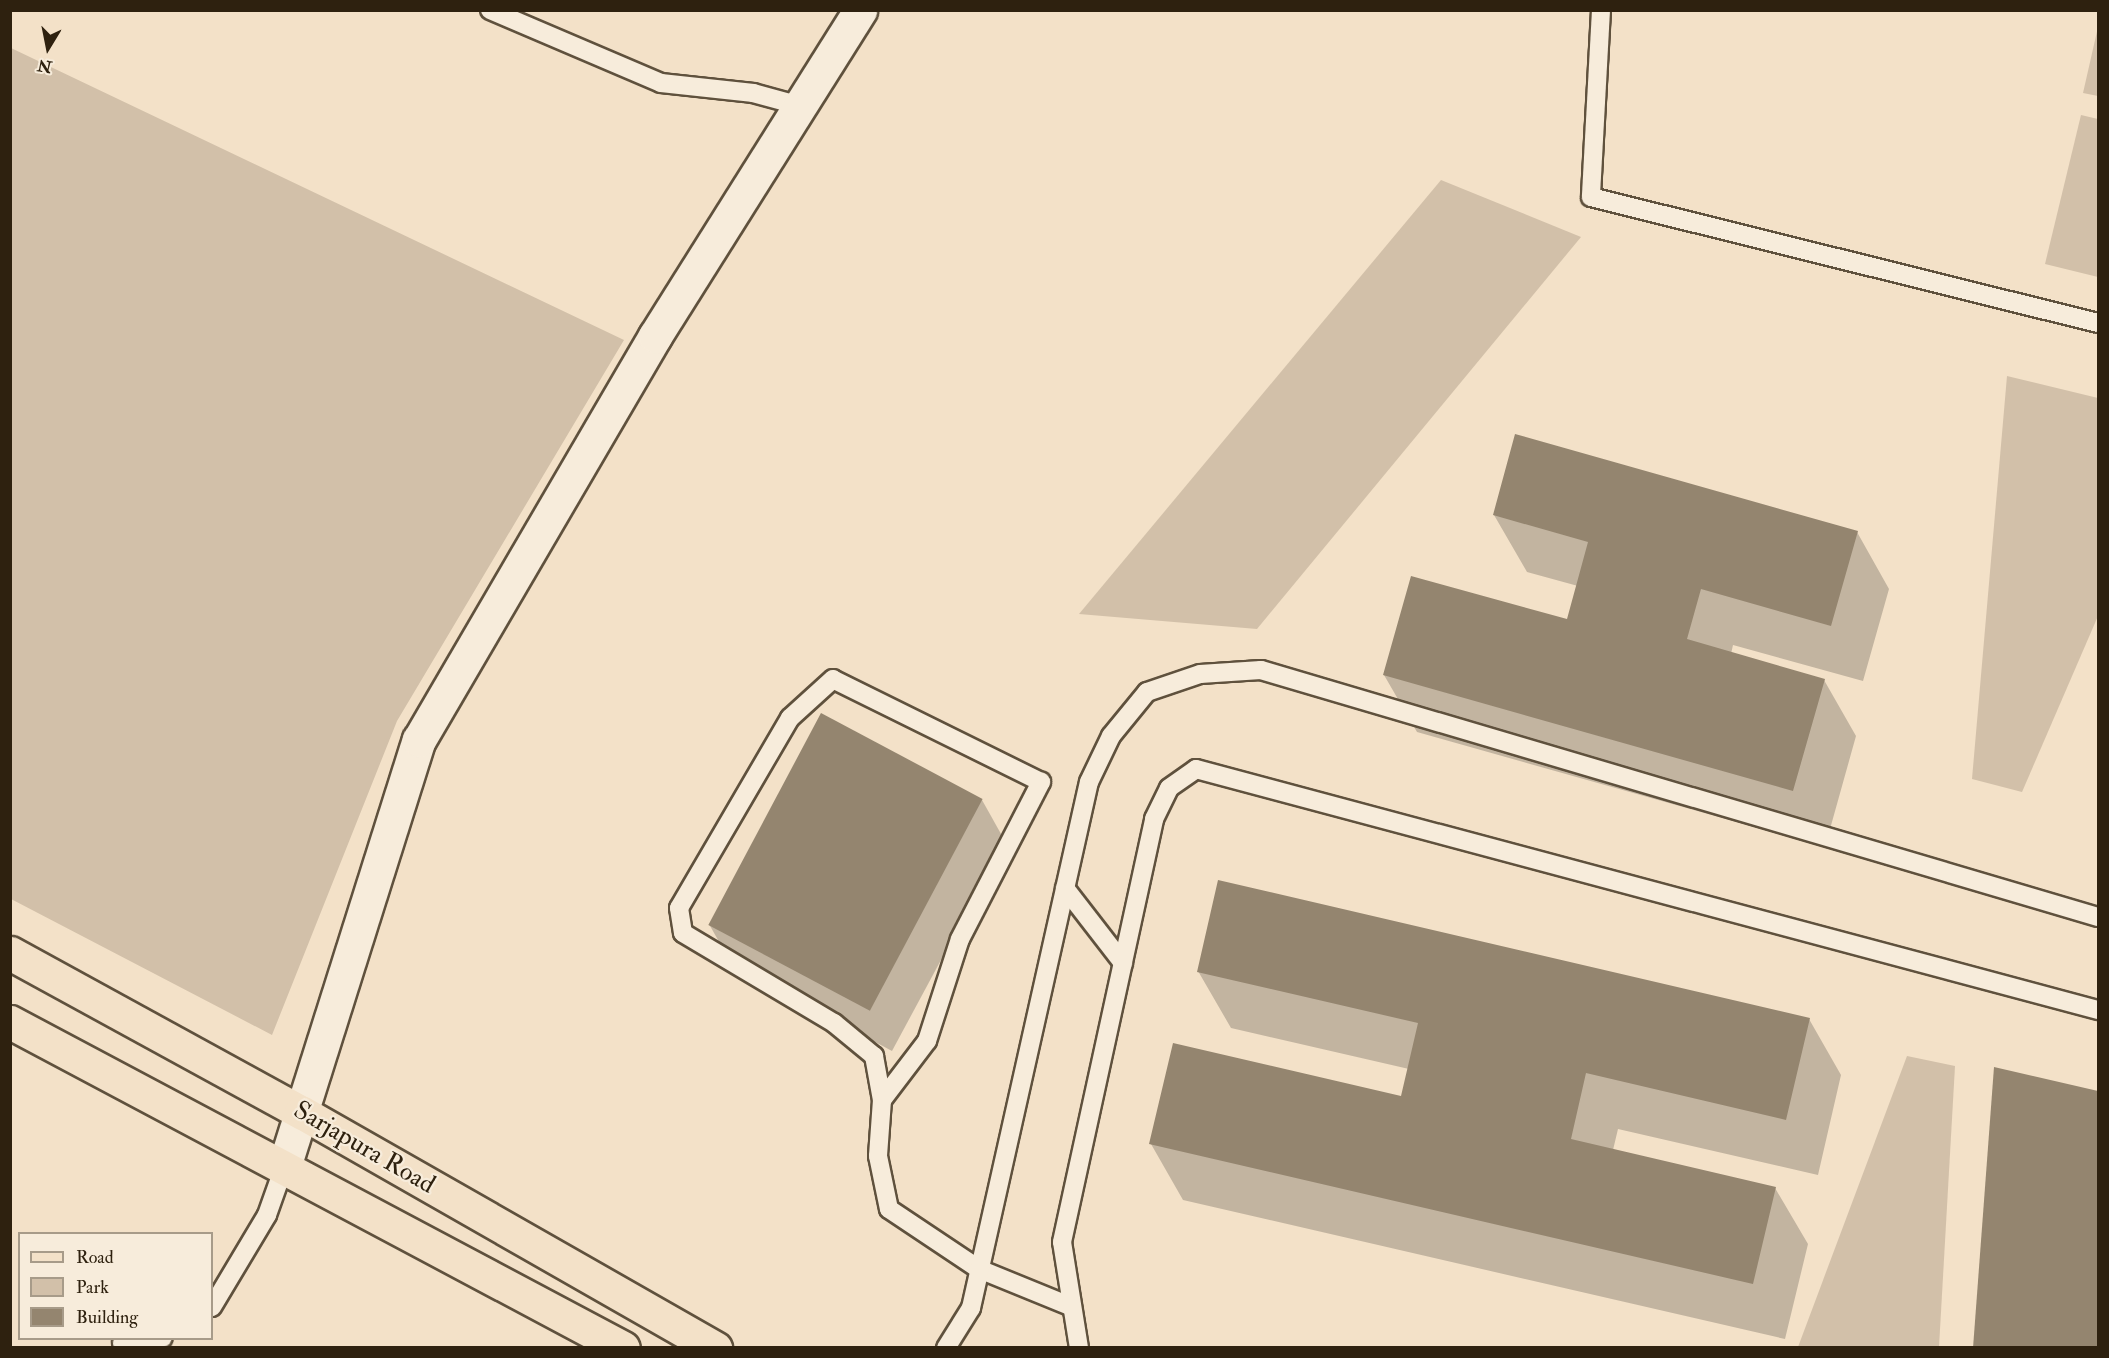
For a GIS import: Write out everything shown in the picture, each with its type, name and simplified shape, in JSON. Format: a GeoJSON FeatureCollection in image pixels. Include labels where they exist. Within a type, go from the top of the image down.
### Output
{"type":"FeatureCollection","features":[{"type":"Feature","properties":{"kind":"main road","name":"Sarjapura Road"},"geometry":{"type":"LineString","coordinates":[[10,953],[301,1112],[715,1347]]}},
{"type":"Feature","properties":{"kind":"main road","name":"Sarjapura Road"},"geometry":{"type":"LineString","coordinates":[[10,1022],[623,1347]]}},
{"type":"Feature","properties":{"kind":"street"},"geometry":{"type":"LineString","coordinates":[[284,1167],[419,740],[656,336],[860,10]]}},
{"type":"Feature","properties":{"kind":"lane"},"geometry":{"type":"LineString","coordinates":[[490,10],[661,83],[731,89],[801,106]]}},
{"type":"Feature","properties":{"kind":"lane"},"geometry":{"type":"LineString","coordinates":[[1601,10],[1591,197],[2098,324]]}},
{"type":"Feature","properties":{"kind":"lane"},"geometry":{"type":"LineString","coordinates":[[946,1347],[971,1308],[1089,782],[1111,736],[1147,692],[1200,674],[1261,670],[2098,917]]}},
{"type":"Feature","properties":{"kind":"lane"},"geometry":{"type":"LineString","coordinates":[[882,1100],[927,1041],[960,939],[1041,782],[833,679],[790,718],[679,908],[683,933],[834,1023],[874,1056],[882,1100],[878,1156],[889,1209],[980,1269],[1072,1307]]}},
{"type":"Feature","properties":{"kind":"lane"},"geometry":{"type":"LineString","coordinates":[[1078,1347],[1062,1242],[1154,819],[1169,788],[1196,769],[2098,1010]]}},
{"type":"Feature","properties":{"kind":"lane"},"geometry":{"type":"LineString","coordinates":[[1065,888],[1123,963]]}},
{"type":"Feature","properties":{"kind":"lane"},"geometry":{"type":"LineString","coordinates":[[213,1305],[267,1215],[284,1167]]}},
{"type":"Feature","properties":{"kind":"lane"},"geometry":{"type":"LineString","coordinates":[[122,1343],[147,1340]]}},
{"type":"Feature","properties":{"kind":"green space"},"geometry":{"type":"Polygon","coordinates":[[[2098,27],[2098,96],[2083,93],[2098,27]]]}},
{"type":"Feature","properties":{"kind":"green space"},"geometry":{"type":"Polygon","coordinates":[[[11,48],[624,340],[397,721],[272,1035],[11,899],[11,48]]]}},
{"type":"Feature","properties":{"kind":"green space"},"geometry":{"type":"Polygon","coordinates":[[[2081,115],[2098,119],[2098,277],[2045,264],[2081,115]]]}},
{"type":"Feature","properties":{"kind":"green space"},"geometry":{"type":"Polygon","coordinates":[[[1441,180],[1581,237],[1257,629],[1079,614],[1441,180]]]}},
{"type":"Feature","properties":{"kind":"green space"},"geometry":{"type":"Polygon","coordinates":[[[2007,376],[2098,398],[2098,616],[2022,792],[1972,779],[2007,376]]]}},
{"type":"Feature","properties":{"kind":"green space"},"geometry":{"type":"Polygon","coordinates":[[[1907,1056],[1955,1066],[1939,1347],[1798,1347],[1907,1056]]]}},
{"type":"Feature","properties":{"kind":"building"},"geometry":{"type":"Polygon","coordinates":[[[1515,434],[1858,531],[1831,626],[1701,589],[1687,639],[1825,679],[1793,791],[1383,675],[1411,576],[1567,619],[1588,542],[1493,515],[1515,434]]]}},
{"type":"Feature","properties":{"kind":"building"},"geometry":{"type":"Polygon","coordinates":[[[821,713],[983,799],[870,1011],[708,925],[821,713]]]}},
{"type":"Feature","properties":{"kind":"building"},"geometry":{"type":"Polygon","coordinates":[[[1218,880],[1810,1018],[1786,1120],[1586,1073],[1571,1139],[1776,1187],[1753,1284],[1149,1144],[1173,1043],[1401,1096],[1418,1023],[1197,972],[1218,880]]]}},
{"type":"Feature","properties":{"kind":"building"},"geometry":{"type":"Polygon","coordinates":[[[1994,1067],[2098,1091],[2098,1348],[1973,1348],[1994,1067]]]}}]}
